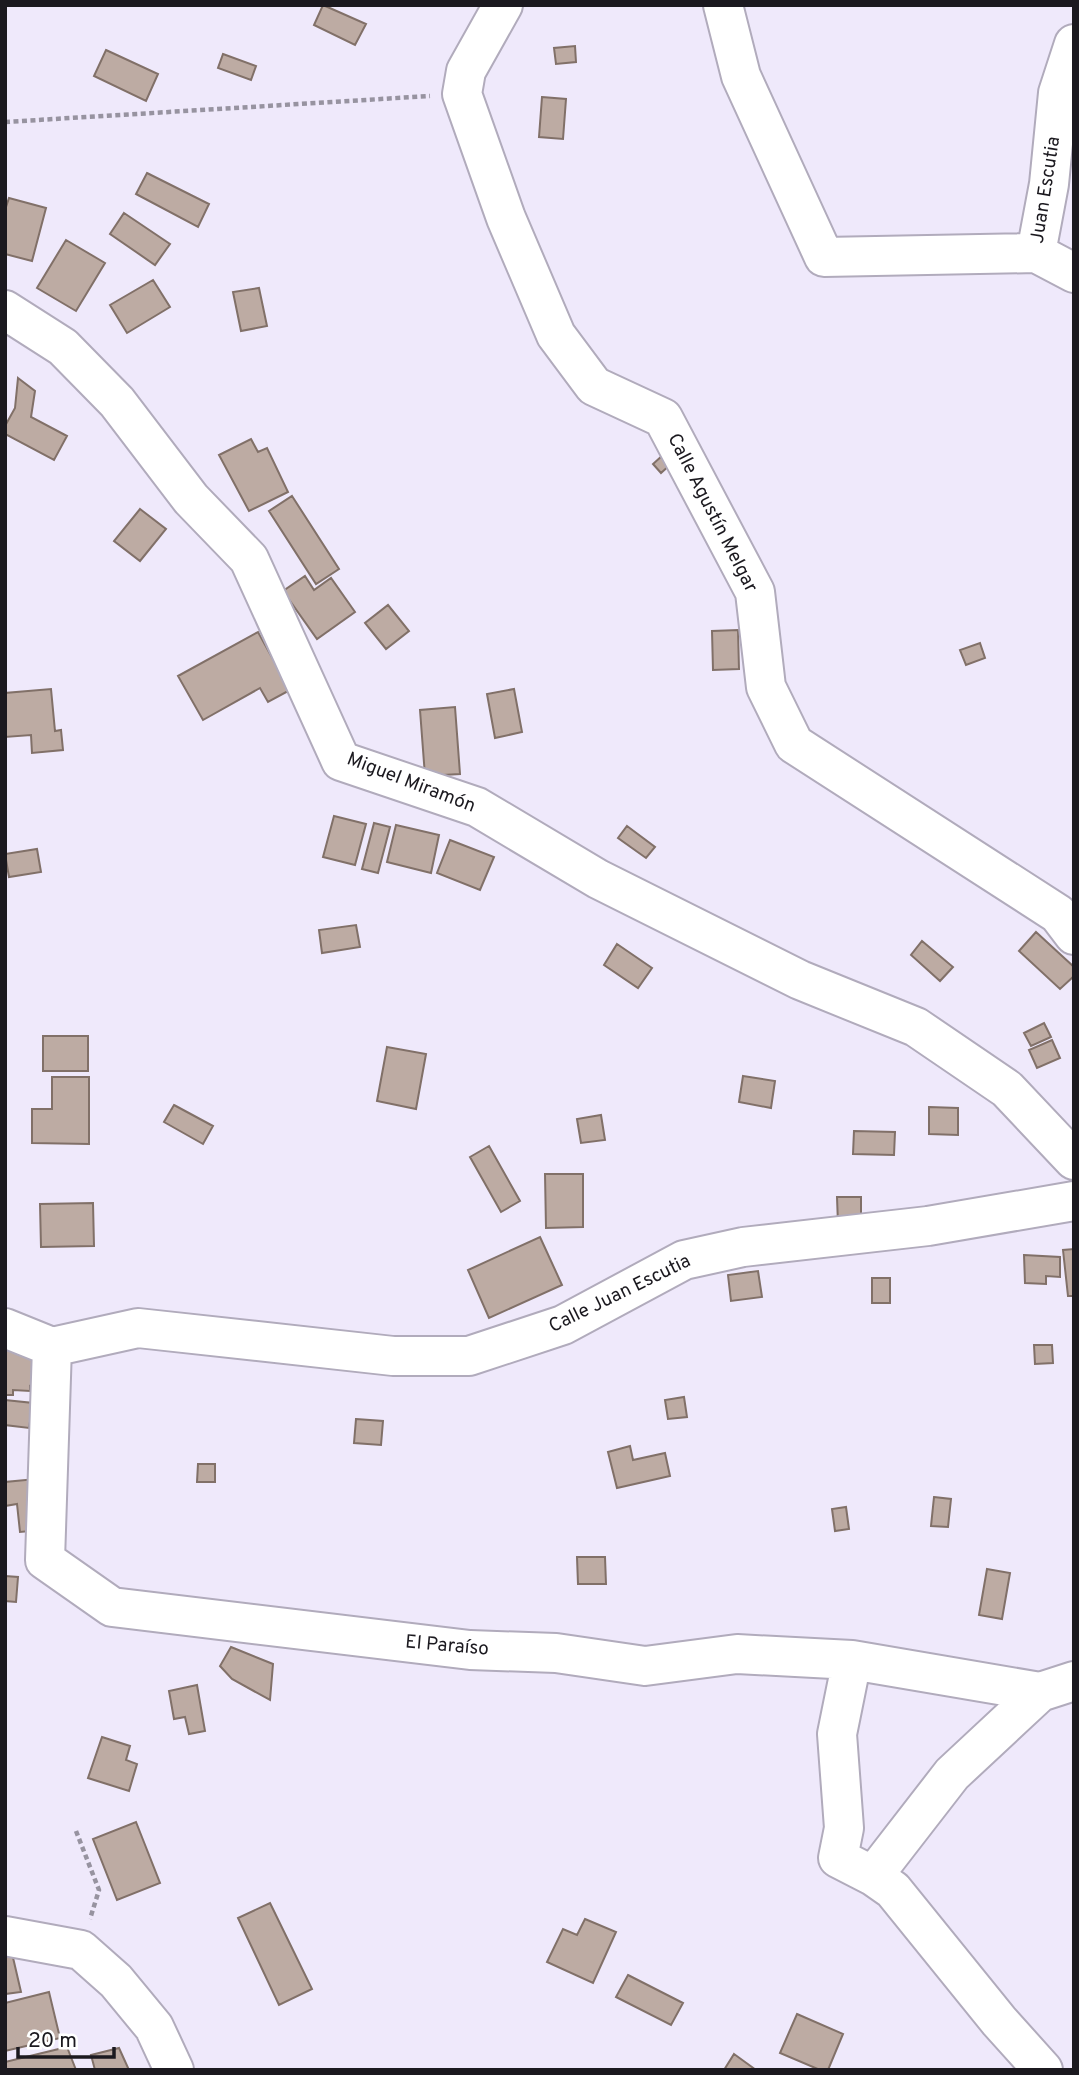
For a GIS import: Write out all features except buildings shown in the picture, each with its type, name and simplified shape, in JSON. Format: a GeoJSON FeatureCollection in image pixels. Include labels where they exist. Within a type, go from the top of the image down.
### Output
{"type":"FeatureCollection","features":[{"type":"Feature","properties":{"kind":"street"},"geometry":{"type":"LineString","coordinates":[[462,94],[466,71],[503,5]]}},
{"type":"Feature","properties":{"kind":"street"},"geometry":{"type":"LineString","coordinates":[[723,5],[741,76],[824,257],[1036,253]]}},
{"type":"Feature","properties":{"kind":"street","name":"Juan Escutia"},"geometry":{"type":"LineString","coordinates":[[1074,44],[1058,93],[1049,184],[1036,253],[1074,273]]}},
{"type":"Feature","properties":{"kind":"street","name":"Calle Agustín Melgar"},"geometry":{"type":"LineString","coordinates":[[462,94],[506,218],[556,335],[594,386],[663,418],[755,592],[766,687],[794,744],[1058,914],[1074,935]]}},
{"type":"Feature","properties":{"kind":"street","name":"Miguel Miramón"},"geometry":{"type":"LineString","coordinates":[[5,310],[63,347],[117,402],[191,499],[249,559],[341,761],[477,807],[598,879],[776,968],[916,1027],[1007,1089],[1074,1160]]}},
{"type":"Feature","properties":{"kind":"street","name":"Calle Juan Escutia"},"geometry":{"type":"LineString","coordinates":[[52,1347],[138,1328],[393,1356],[469,1356],[563,1325],[684,1260],[743,1247],[928,1226],[1074,1201]]}},
{"type":"Feature","properties":{"kind":"street"},"geometry":{"type":"LineString","coordinates":[[5,1328],[52,1347]]}},
{"type":"Feature","properties":{"kind":"street","name":"El Paraíso"},"geometry":{"type":"LineString","coordinates":[[52,1347],[45,1560],[112,1607],[470,1650],[556,1653],[645,1666],[737,1654],[852,1660],[1057,1686]]}},
{"type":"Feature","properties":{"kind":"street"},"geometry":{"type":"LineString","coordinates":[[852,1660],[837,1734],[844,1828],[838,1858],[873,1876],[893,1891],[999,2021],[1043,2070]]}},
{"type":"Feature","properties":{"kind":"street"},"geometry":{"type":"LineString","coordinates":[[873,1876],[952,1774],[1057,1686]]}},
{"type":"Feature","properties":{"kind":"street"},"geometry":{"type":"LineString","coordinates":[[5,1936],[81,1950],[116,1981],[154,2027],[174,2070]]}},
{"type":"Feature","properties":{"kind":"path"},"geometry":{"type":"LineString","coordinates":[[5,122],[462,94]]}},
{"type":"Feature","properties":{"kind":"path"},"geometry":{"type":"LineString","coordinates":[[76,1831],[99,1890],[81,1950]]}}]}
